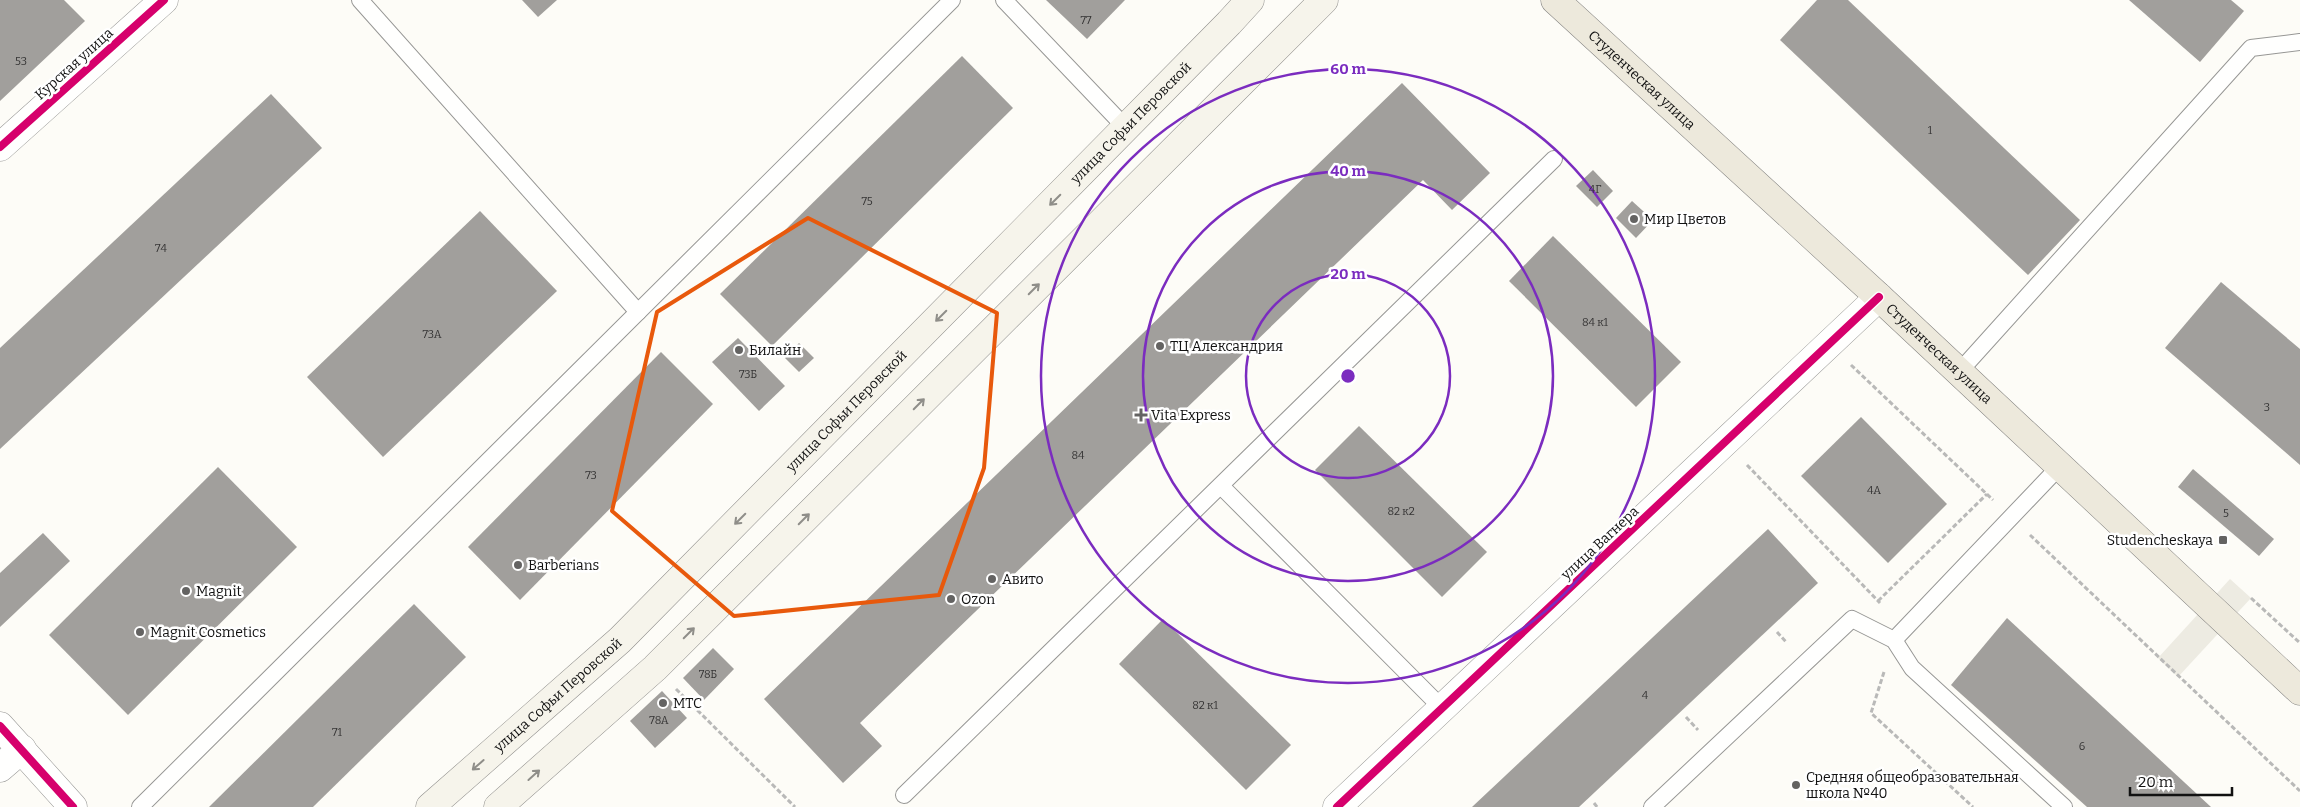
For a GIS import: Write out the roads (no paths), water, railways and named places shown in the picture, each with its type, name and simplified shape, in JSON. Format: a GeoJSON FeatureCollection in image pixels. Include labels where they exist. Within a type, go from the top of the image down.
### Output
{"type":"FeatureCollection","features":[{"type":"Feature","properties":{"kind":"main road","name":"улица Софьи Перовской"},"geometry":{"type":"LineString","coordinates":[[430,807],[620,640],[1250,0]]}},
{"type":"Feature","properties":{"kind":"main road"},"geometry":{"type":"LineString","coordinates":[[498,807],[655,668],[1324,0]]}},
{"type":"Feature","properties":{"kind":"main road","name":"Студенческая улица"},"geometry":{"type":"LineString","coordinates":[[1555,0],[1879,297],[2300,691]]}},
{"type":"Feature","properties":{"kind":"street","name":"Курская улица"},"geometry":{"type":"LineString","coordinates":[[0,147],[164,0]]}},
{"type":"Feature","properties":{"kind":"street","name":"улица Вагнера"},"geometry":{"type":"LineString","coordinates":[[1337,807],[1879,297]]}},
{"type":"Feature","properties":{"kind":"street"},"geometry":{"type":"LineString","coordinates":[[0,726],[73,807]]}},
{"type":"Feature","properties":{"kind":"street"},"geometry":{"type":"LineString","coordinates":[[0,768],[22,749]]}},
{"type":"Feature","properties":{"kind":"lane"},"geometry":{"type":"LineString","coordinates":[[360,0],[638,312]]}},
{"type":"Feature","properties":{"kind":"lane"},"geometry":{"type":"LineString","coordinates":[[140,807],[952,0]]}},
{"type":"Feature","properties":{"kind":"lane"},"geometry":{"type":"LineString","coordinates":[[1004,0],[1126,128]]}},
{"type":"Feature","properties":{"kind":"lane"},"geometry":{"type":"LineString","coordinates":[[1959,372],[2251,48],[2300,42]]}},
{"type":"Feature","properties":{"kind":"lane"},"geometry":{"type":"LineString","coordinates":[[904,795],[1554,160]]}},
{"type":"Feature","properties":{"kind":"lane"},"geometry":{"type":"LineString","coordinates":[[1894,640],[2060,466]]}},
{"type":"Feature","properties":{"kind":"lane"},"geometry":{"type":"LineString","coordinates":[[1221,486],[1442,708]]}},
{"type":"Feature","properties":{"kind":"lane"},"geometry":{"type":"LineString","coordinates":[[1652,807],[1852,619],[1894,640],[1912,668],[2064,807]]}},
{"type":"Feature","properties":{"kind":"place","name":"Мир Цветов"},"geometry":{"type":"Point","coordinates":[1634,219]}},
{"type":"Feature","properties":{"kind":"place","name":"ТЦ Александрия"},"geometry":{"type":"Point","coordinates":[1160,346]}},
{"type":"Feature","properties":{"kind":"place","name":"Билайн"},"geometry":{"type":"Point","coordinates":[739,350]}},
{"type":"Feature","properties":{"kind":"place","name":"Vita Express"},"geometry":{"type":"Point","coordinates":[1141,415]}},
{"type":"Feature","properties":{"kind":"place","name":"Studencheskaya"},"geometry":{"type":"Point","coordinates":[2223,540]}},
{"type":"Feature","properties":{"kind":"place","name":"Barberians"},"geometry":{"type":"Point","coordinates":[518,565]}},
{"type":"Feature","properties":{"kind":"place","name":"Авито"},"geometry":{"type":"Point","coordinates":[992,579]}},
{"type":"Feature","properties":{"kind":"place","name":"Magnit"},"geometry":{"type":"Point","coordinates":[186,591]}},
{"type":"Feature","properties":{"kind":"place","name":"Ozon"},"geometry":{"type":"Point","coordinates":[951,599]}},
{"type":"Feature","properties":{"kind":"place","name":"Magnit Cosmetics"},"geometry":{"type":"Point","coordinates":[140,632]}},
{"type":"Feature","properties":{"kind":"place","name":"МТС"},"geometry":{"type":"Point","coordinates":[663,703]}},
{"type":"Feature","properties":{"kind":"place","name":"Средняя общеобразовательная школа №40"},"geometry":{"type":"Point","coordinates":[1796,785]}}]}
